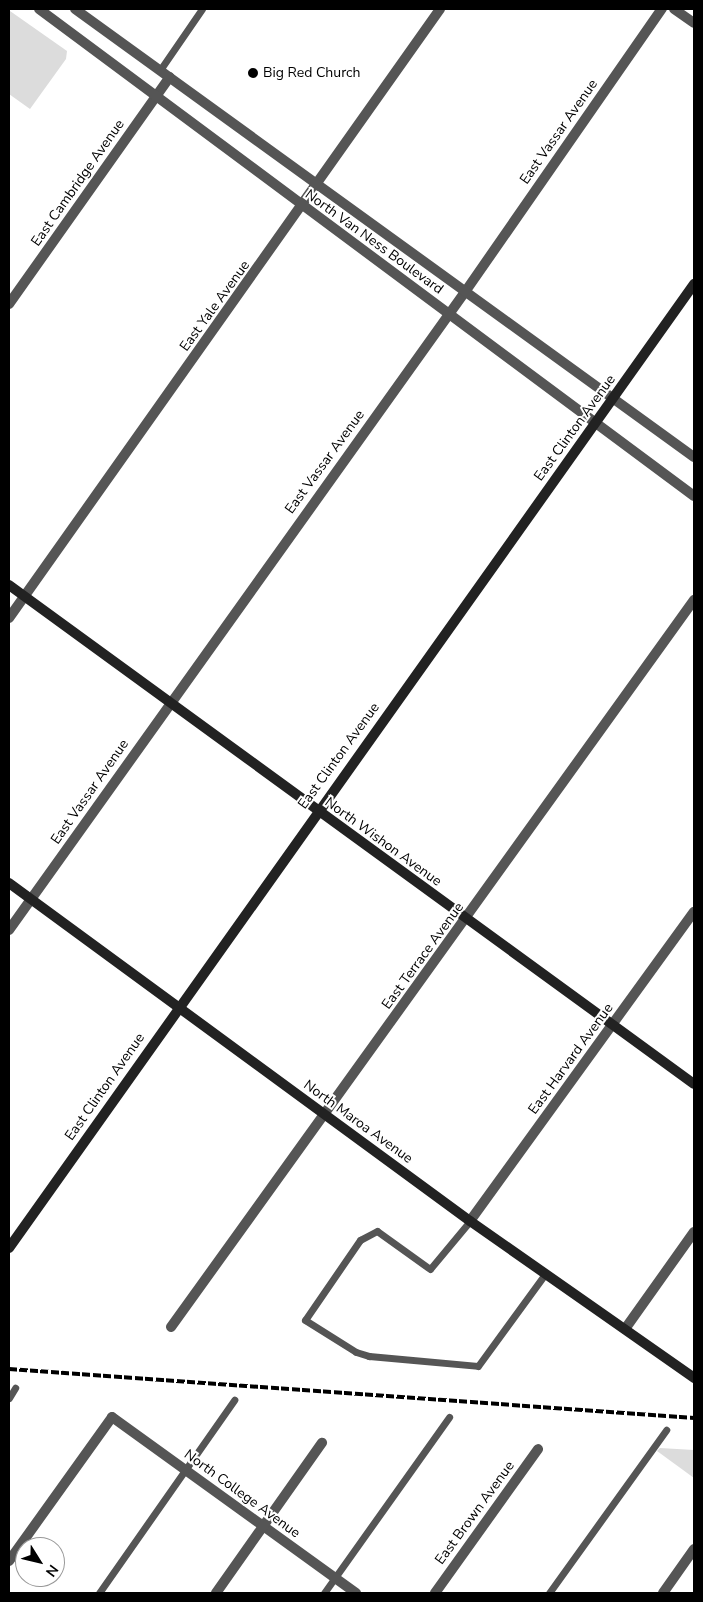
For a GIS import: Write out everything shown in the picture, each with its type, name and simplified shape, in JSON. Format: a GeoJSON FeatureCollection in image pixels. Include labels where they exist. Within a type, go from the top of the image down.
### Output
{"type":"FeatureCollection","features":[{"type":"Feature","properties":{"kind":"main road","name":"East Clinton Avenue"},"geometry":{"type":"LineString","coordinates":[[9,1248],[317,811],[694,284]]}},
{"type":"Feature","properties":{"kind":"main road","name":"North Wishon Avenue"},"geometry":{"type":"LineString","coordinates":[[9,585],[168,704],[694,1084]]}},
{"type":"Feature","properties":{"kind":"main road","name":"North Maroa Avenue"},"geometry":{"type":"LineString","coordinates":[[9,883],[470,1221],[694,1378]]}},
{"type":"Feature","properties":{"kind":"street","name":"North Van Ness Boulevard"},"geometry":{"type":"LineString","coordinates":[[39,9],[302,207],[694,496]]}},
{"type":"Feature","properties":{"kind":"street","name":"North Van Ness Boulevard"},"geometry":{"type":"LineString","coordinates":[[75,9],[694,457]]}},
{"type":"Feature","properties":{"kind":"street","name":"East Yale Avenue"},"geometry":{"type":"LineString","coordinates":[[9,618],[318,186],[440,9]]}},
{"type":"Feature","properties":{"kind":"street","name":"East Vassar Avenue"},"geometry":{"type":"LineString","coordinates":[[9,930],[168,704],[465,292],[662,9]]}},
{"type":"Feature","properties":{"kind":"street"},"geometry":{"type":"LineString","coordinates":[[674,9],[694,23]]}},
{"type":"Feature","properties":{"kind":"street","name":"East Cambridge Avenue"},"geometry":{"type":"LineString","coordinates":[[9,304],[170,77]]}},
{"type":"Feature","properties":{"kind":"street","name":"East Terrace Avenue"},"geometry":{"type":"LineString","coordinates":[[171,1327],[326,1115],[694,600]]}},
{"type":"Feature","properties":{"kind":"street","name":"East Harvard Avenue"},"geometry":{"type":"LineString","coordinates":[[470,1221],[694,912]]}},
{"type":"Feature","properties":{"kind":"street"},"geometry":{"type":"LineString","coordinates":[[624,1329],[694,1232]]}},
{"type":"Feature","properties":{"kind":"street","name":"North College Avenue"},"geometry":{"type":"LineString","coordinates":[[9,1561],[112,1416],[356,1593]]}},
{"type":"Feature","properties":{"kind":"street"},"geometry":{"type":"LineString","coordinates":[[216,1593],[265,1527],[322,1443]]}},
{"type":"Feature","properties":{"kind":"street","name":"East Brown Avenue"},"geometry":{"type":"LineString","coordinates":[[435,1593],[538,1449]]}},
{"type":"Feature","properties":{"kind":"street"},"geometry":{"type":"LineString","coordinates":[[663,1593],[694,1549]]}},
{"type":"Feature","properties":{"kind":"lane"},"geometry":{"type":"LineString","coordinates":[[160,70],[202,9]]}},
{"type":"Feature","properties":{"kind":"lane"},"geometry":{"type":"LineString","coordinates":[[470,1221],[430,1269],[377,1231],[360,1240],[305,1320],[356,1352],[369,1356],[478,1366],[546,1274]]}},
{"type":"Feature","properties":{"kind":"lane"},"geometry":{"type":"LineString","coordinates":[[9,1398],[15,1388]]}},
{"type":"Feature","properties":{"kind":"lane"},"geometry":{"type":"LineString","coordinates":[[99,1593],[187,1471],[234,1400]]}},
{"type":"Feature","properties":{"kind":"lane"},"geometry":{"type":"LineString","coordinates":[[324,1593],[449,1417]]}},
{"type":"Feature","properties":{"kind":"lane"},"geometry":{"type":"LineString","coordinates":[[549,1593],[666,1430]]}},
{"type":"Feature","properties":{"kind":"shaded area"},"geometry":{"type":"Polygon","coordinates":[[[10,11],[67,51],[66,59],[30,109],[9,94],[10,11]]]}},
{"type":"Feature","properties":{"kind":"shaded area"},"geometry":{"type":"Polygon","coordinates":[[[660,1448],[694,1450],[694,1478],[657,1451],[660,1448]]]}},
{"type":"Feature","properties":{"kind":"railway"},"geometry":{"type":"LineString","coordinates":[[9,1369],[694,1418]]}},
{"type":"Feature","properties":{"kind":"place","name":"Big Red Church"},"geometry":{"type":"Point","coordinates":[253,73]}}]}
